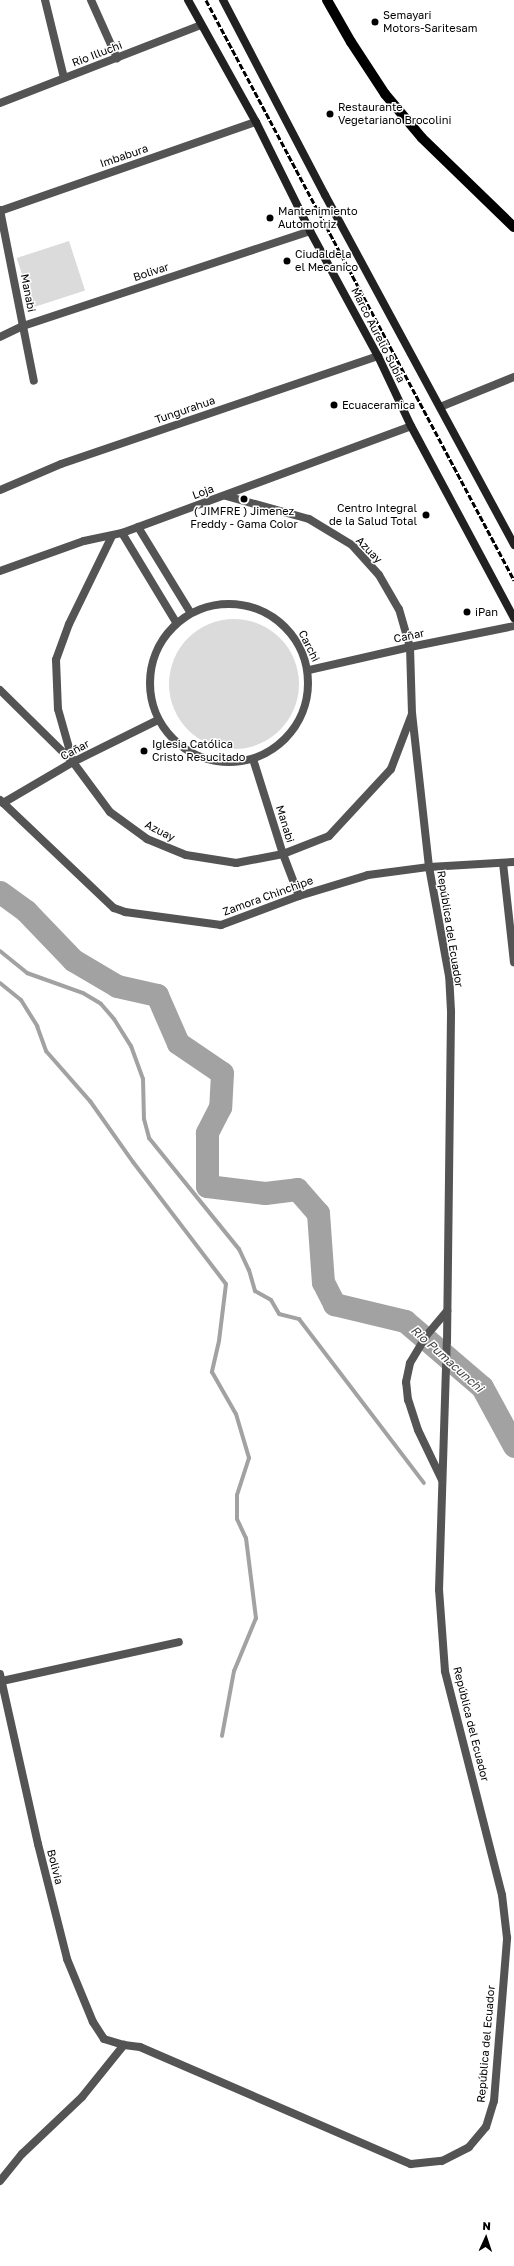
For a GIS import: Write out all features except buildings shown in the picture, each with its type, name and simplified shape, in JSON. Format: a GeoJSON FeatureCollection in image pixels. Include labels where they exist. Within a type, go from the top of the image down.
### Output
{"type":"FeatureCollection","features":[{"type":"Feature","properties":{"kind":"main road","name":"Marco Aurelio Subia"},"geometry":{"type":"LineString","coordinates":[[188,0],[256,122],[310,231],[378,356],[411,426],[514,618]]}},
{"type":"Feature","properties":{"kind":"main road","name":"Marco Aurelio Subia"},"geometry":{"type":"LineString","coordinates":[[224,0],[325,195],[514,545]]}},
{"type":"Feature","properties":{"kind":"main road"},"geometry":{"type":"LineString","coordinates":[[327,0],[351,42],[390,100],[422,138],[514,227]]}},
{"type":"Feature","properties":{"kind":"street"},"geometry":{"type":"LineString","coordinates":[[45,0],[64,78]]}},
{"type":"Feature","properties":{"kind":"street"},"geometry":{"type":"LineString","coordinates":[[91,0],[117,58]]}},
{"type":"Feature","properties":{"kind":"street","name":"Rio Illuchi"},"geometry":{"type":"LineString","coordinates":[[0,103],[201,25]]}},
{"type":"Feature","properties":{"kind":"street","name":"Imbabura"},"geometry":{"type":"LineString","coordinates":[[0,211],[256,122]]}},
{"type":"Feature","properties":{"kind":"street","name":"Manabi"},"geometry":{"type":"LineString","coordinates":[[0,211],[34,381]]}},
{"type":"Feature","properties":{"kind":"street","name":"Bolivar"},"geometry":{"type":"LineString","coordinates":[[0,336],[23,326],[310,231]]}},
{"type":"Feature","properties":{"kind":"street","name":"Tungurahua"},"geometry":{"type":"LineString","coordinates":[[0,490],[61,464],[378,356]]}},
{"type":"Feature","properties":{"kind":"street"},"geometry":{"type":"LineString","coordinates":[[440,407],[514,377]]}},
{"type":"Feature","properties":{"kind":"street","name":"Loja"},"geometry":{"type":"LineString","coordinates":[[0,571],[84,541],[122,533],[226,496],[411,426]]}},
{"type":"Feature","properties":{"kind":"street","name":"Azuay"},"geometry":{"type":"LineString","coordinates":[[226,496],[309,519],[352,545],[379,575],[399,609],[410,647]]}},
{"type":"Feature","properties":{"kind":"street"},"geometry":{"type":"LineString","coordinates":[[138,527],[190,612]]}},
{"type":"Feature","properties":{"kind":"street"},"geometry":{"type":"LineString","coordinates":[[122,533],[176,622]]}},
{"type":"Feature","properties":{"kind":"street","name":"Azuay"},"geometry":{"type":"LineString","coordinates":[[112,536],[69,624],[56,660],[58,708],[73,762],[110,812],[147,839],[186,855],[236,863],[283,854],[329,836],[360,804],[391,768],[412,714]]}},
{"type":"Feature","properties":{"kind":"street","name":"Carchi"},"geometry":{"type":"LineString","coordinates":[[227,602],[264,610],[294,634],[309,670],[308,698],[298,724],[278,746],[253,759],[226,762],[199,756],[176,742],[158,720],[149,692],[151,662],[164,636],[176,622],[190,612],[227,602]]}},
{"type":"Feature","properties":{"kind":"street","name":"Cañar"},"geometry":{"type":"LineString","coordinates":[[309,670],[410,647],[514,626]]}},
{"type":"Feature","properties":{"kind":"street","name":"República del Ecuador"},"geometry":{"type":"LineString","coordinates":[[124,2045],[140,2047],[410,2164],[442,2161],[469,2147],[486,2127],[494,2101],[506,1938],[502,1895],[445,1671],[439,1590],[447,1342],[451,1010],[448,969],[429,867],[412,714],[410,647]]}},
{"type":"Feature","properties":{"kind":"street"},"geometry":{"type":"LineString","coordinates":[[0,690],[73,762]]}},
{"type":"Feature","properties":{"kind":"street","name":"Cañar"},"geometry":{"type":"LineString","coordinates":[[2,802],[73,762],[158,720]]}},
{"type":"Feature","properties":{"kind":"street","name":"Manabi"},"geometry":{"type":"LineString","coordinates":[[253,759],[283,854],[299,896]]}},
{"type":"Feature","properties":{"kind":"street","name":"Zamora Chinchipe"},"geometry":{"type":"LineString","coordinates":[[2,802],[119,910],[221,925],[299,896],[368,875],[429,867],[514,862]]}},
{"type":"Feature","properties":{"kind":"street"},"geometry":{"type":"LineString","coordinates":[[503,863],[514,962]]}},
{"type":"Feature","properties":{"kind":"street","name":"República del Ecuador"},"geometry":{"type":"LineString","coordinates":[[442,1482],[418,1430],[408,1400],[406,1382],[410,1363],[426,1336],[447,1312]]}},
{"type":"Feature","properties":{"kind":"street"},"geometry":{"type":"LineString","coordinates":[[1,1678],[179,1642]]}},
{"type":"Feature","properties":{"kind":"street","name":"Bolivia"},"geometry":{"type":"LineString","coordinates":[[1,1678],[38,1844],[67,1959],[93,2022],[100,2033],[104,2039],[124,2045]]}},
{"type":"Feature","properties":{"kind":"street"},"geometry":{"type":"LineString","coordinates":[[0,2181],[22,2154],[82,2097],[124,2045]]}},
{"type":"Feature","properties":{"kind":"shaded area"},"geometry":{"type":"Polygon","coordinates":[[[69,241],[85,290],[33,307],[17,258],[69,241]]]}},
{"type":"Feature","properties":{"kind":"shaded area"},"geometry":{"type":"Polygon","coordinates":[[[240,619],[253,621],[265,626],[276,633],[285,642],[297,665],[299,684],[297,703],[292,715],[285,726],[276,735],[253,747],[228,749],[215,747],[203,742],[192,735],[183,726],[171,703],[169,678],[171,665],[176,653],[183,642],[192,633],[215,621],[240,619]]]}},
{"type":"Feature","properties":{"kind":"waterway","name":"Rio Pumacunchi"},"geometry":{"type":"LineString","coordinates":[[0,892],[26,911],[73,960],[117,986],[157,995],[178,1043],[222,1073],[220,1107],[207,1133],[207,1186],[265,1193],[297,1189],[318,1213],[323,1282],[334,1304],[405,1321],[482,1387],[514,1446]]}},
{"type":"Feature","properties":{"kind":"waterway"},"geometry":{"type":"LineString","coordinates":[[0,951],[27,973],[83,993],[101,1004],[114,1019],[131,1046],[143,1079],[144,1119],[149,1138],[239,1249],[249,1270],[255,1291],[271,1300],[279,1314],[299,1319],[424,1483]]}},
{"type":"Feature","properties":{"kind":"waterway"},"geometry":{"type":"LineString","coordinates":[[0,983],[21,1000],[37,1026],[46,1051],[90,1101],[133,1162],[226,1284],[219,1341],[212,1372],[236,1414],[249,1458],[237,1495],[237,1519],[246,1538],[256,1618],[234,1671],[222,1736]]}},
{"type":"Feature","properties":{"kind":"railway"},"geometry":{"type":"LineString","coordinates":[[206,0],[514,580]]}},
{"type":"Feature","properties":{"kind":"place","name":"Semayari Motors-Saritesam"},"geometry":{"type":"Point","coordinates":[375,22]}},
{"type":"Feature","properties":{"kind":"place","name":"Restaurante Vegetariano Brocolini"},"geometry":{"type":"Point","coordinates":[330,114]}},
{"type":"Feature","properties":{"kind":"place","name":"Mantenimiento Automotriz"},"geometry":{"type":"Point","coordinates":[270,218]}},
{"type":"Feature","properties":{"kind":"place","name":"Ciudaldela el Mecanico"},"geometry":{"type":"Point","coordinates":[287,261]}},
{"type":"Feature","properties":{"kind":"place","name":"Ecuaceramica"},"geometry":{"type":"Point","coordinates":[334,405]}},
{"type":"Feature","properties":{"kind":"place","name":"( JIMFRE ) Jimenez Freddy - Gama Color"},"geometry":{"type":"Point","coordinates":[244,499]}},
{"type":"Feature","properties":{"kind":"place","name":"Centro Integral de la Salud Total"},"geometry":{"type":"Point","coordinates":[426,515]}},
{"type":"Feature","properties":{"kind":"place","name":"iPan"},"geometry":{"type":"Point","coordinates":[467,612]}},
{"type":"Feature","properties":{"kind":"place","name":"Iglesia Católica Cristo Resucitado"},"geometry":{"type":"Point","coordinates":[144,751]}}]}
